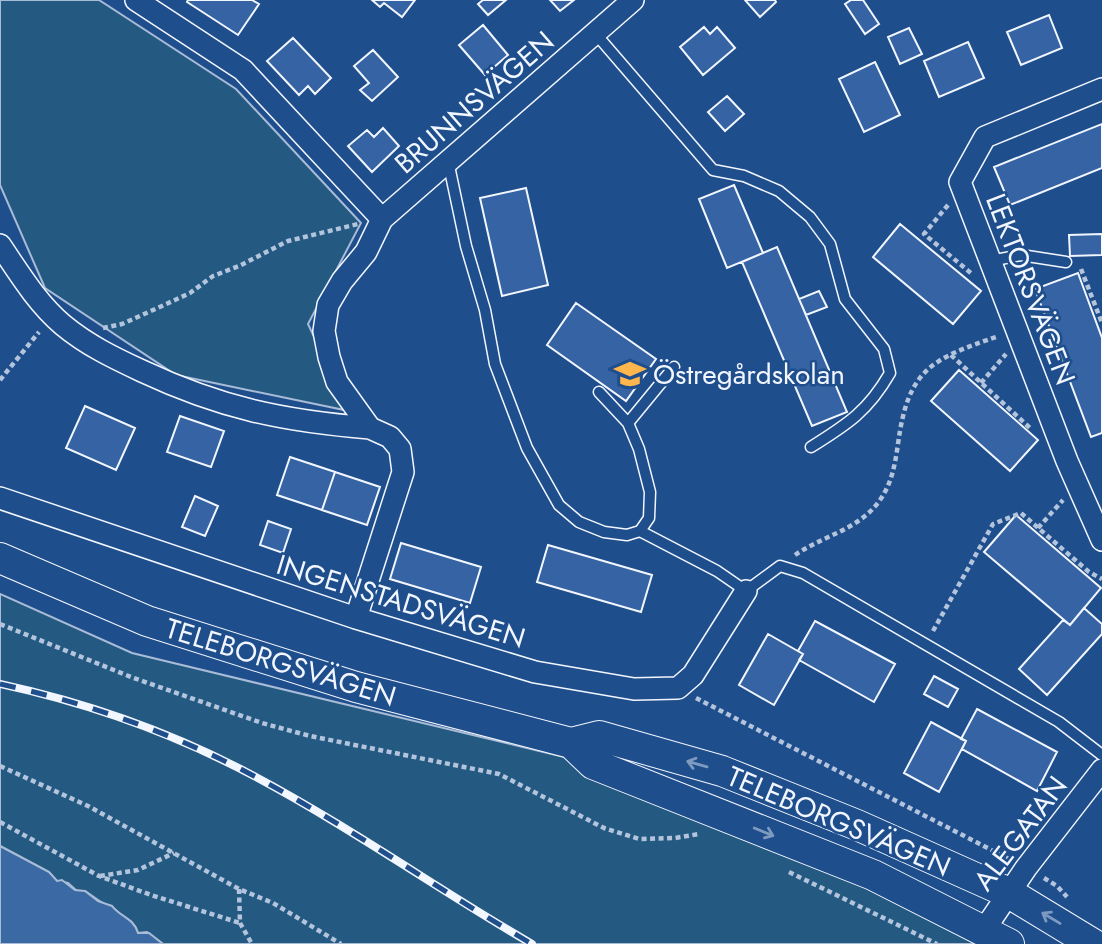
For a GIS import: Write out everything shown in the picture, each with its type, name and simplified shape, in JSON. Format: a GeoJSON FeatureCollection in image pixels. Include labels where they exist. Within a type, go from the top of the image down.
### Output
{"type":"FeatureCollection","features":[{"type":"Feature","properties":{"kind":"main road","name":"TELEBORGSVÄGEN"},"geometry":{"type":"LineString","coordinates":[[0,558],[148,621],[356,687],[571,743],[599,736],[722,771],[857,825],[1009,893],[1093,944]]}},
{"type":"Feature","properties":{"kind":"main road","name":"TELEBORGSVÄGEN"},"geometry":{"type":"LineString","coordinates":[[571,743],[593,764],[873,875],[996,937]]}},
{"type":"Feature","properties":{"kind":"street"},"geometry":{"type":"LineString","coordinates":[[136,0],[243,70],[382,219],[366,252],[342,281],[328,305],[324,331],[337,382],[370,428]]}},
{"type":"Feature","properties":{"kind":"street","name":"BRUNNSVÄGEN"},"geometry":{"type":"LineString","coordinates":[[382,219],[633,0]]}},
{"type":"Feature","properties":{"kind":"street","name":"LEKTORSVÄGEN"},"geometry":{"type":"LineString","coordinates":[[1102,89],[985,137],[960,182],[1067,461],[1102,541]]}},
{"type":"Feature","properties":{"kind":"street"},"geometry":{"type":"LineString","coordinates":[[0,245],[31,291],[74,333],[103,353],[177,388],[234,408],[307,423],[370,428],[390,437],[400,449],[403,472],[356,618]]}},
{"type":"Feature","properties":{"kind":"street","name":"INGENSTADSVÄGEN"},"geometry":{"type":"LineString","coordinates":[[0,498],[356,618],[535,671],[634,689],[678,688]]}},
{"type":"Feature","properties":{"kind":"street"},"geometry":{"type":"LineString","coordinates":[[678,688],[693,675],[746,591]]}},
{"type":"Feature","properties":{"kind":"street","name":"ALEGATAN"},"geometry":{"type":"LineString","coordinates":[[996,937],[1009,893],[1102,771]]}},
{"type":"Feature","properties":{"kind":"lane"},"geometry":{"type":"LineString","coordinates":[[595,33],[713,170],[744,176],[779,191],[810,216],[830,244],[845,299],[884,349],[890,373],[877,394],[858,416],[811,447]]}},
{"type":"Feature","properties":{"kind":"lane"},"geometry":{"type":"LineString","coordinates":[[448,161],[485,310],[495,364],[527,448],[559,505],[579,522],[604,532],[626,535],[640,531],[649,518],[650,492],[639,449],[628,423],[599,392]]}},
{"type":"Feature","properties":{"kind":"lane"},"geometry":{"type":"LineString","coordinates":[[990,261],[1021,255],[1066,262]]}},
{"type":"Feature","properties":{"kind":"lane"},"geometry":{"type":"LineString","coordinates":[[628,423],[674,367]]}},
{"type":"Feature","properties":{"kind":"lane"},"geometry":{"type":"LineString","coordinates":[[640,531],[717,572],[746,591],[780,566],[803,573],[1059,722],[1102,755]]}},
{"type":"Feature","properties":{"kind":"path"},"geometry":{"type":"LineString","coordinates":[[962,188],[924,234],[975,277]]}},
{"type":"Feature","properties":{"kind":"path"},"geometry":{"type":"LineString","coordinates":[[74,333],[122,324],[190,293],[213,276],[288,241],[382,219]]}},
{"type":"Feature","properties":{"kind":"path"},"geometry":{"type":"LineString","coordinates":[[1066,262],[1082,269],[1102,323]]}},
{"type":"Feature","properties":{"kind":"path"},"geometry":{"type":"LineString","coordinates":[[0,380],[53,314]]}},
{"type":"Feature","properties":{"kind":"path"},"geometry":{"type":"LineString","coordinates":[[780,566],[804,549],[848,529],[866,516],[880,500],[892,480],[902,414],[908,395],[919,377],[951,355],[1018,334]]}},
{"type":"Feature","properties":{"kind":"path"},"geometry":{"type":"LineString","coordinates":[[981,383],[1018,334]]}},
{"type":"Feature","properties":{"kind":"path"},"geometry":{"type":"LineString","coordinates":[[951,355],[1067,461]]}},
{"type":"Feature","properties":{"kind":"path"},"geometry":{"type":"LineString","coordinates":[[1038,528],[1077,485]]}},
{"type":"Feature","properties":{"kind":"path"},"geometry":{"type":"LineString","coordinates":[[926,644],[993,524],[1021,513],[1089,572],[1102,579]]}},
{"type":"Feature","properties":{"kind":"path"},"geometry":{"type":"LineString","coordinates":[[0,624],[131,677],[262,723],[310,736],[499,774],[604,828],[639,839],[675,838],[705,832]]}},
{"type":"Feature","properties":{"kind":"path"},"geometry":{"type":"LineString","coordinates":[[678,688],[1026,868]]}},
{"type":"Feature","properties":{"kind":"path"},"geometry":{"type":"LineString","coordinates":[[0,766],[88,806],[239,889],[273,903],[341,944]]}},
{"type":"Feature","properties":{"kind":"path"},"geometry":{"type":"LineString","coordinates":[[0,822],[99,876],[240,923]]}},
{"type":"Feature","properties":{"kind":"path"},"geometry":{"type":"LineString","coordinates":[[99,876],[138,870],[174,853]]}},
{"type":"Feature","properties":{"kind":"path"},"geometry":{"type":"LineString","coordinates":[[787,871],[937,944]]}},
{"type":"Feature","properties":{"kind":"path"},"geometry":{"type":"LineString","coordinates":[[239,889],[240,923],[252,944]]}},
{"type":"Feature","properties":{"kind":"shaded area"},"geometry":{"type":"Polygon","coordinates":[[[0,0],[99,0],[236,89],[361,223],[308,324],[349,411],[176,375],[45,288],[0,185],[0,0]]]}},
{"type":"Feature","properties":{"kind":"shaded area"},"geometry":{"type":"Polygon","coordinates":[[[0,594],[132,653],[593,764],[1009,944],[163,944],[147,932],[138,933],[133,924],[112,906],[104,904],[85,891],[77,891],[68,883],[57,881],[49,872],[0,846],[0,594]]]}},
{"type":"Feature","properties":{"kind":"shaded area"},"geometry":{"type":"Polygon","coordinates":[[[0,846],[49,872],[57,881],[62,880],[75,890],[85,891],[98,901],[112,906],[133,924],[138,933],[149,933],[163,944],[0,944],[0,846]]]}},
{"type":"Feature","properties":{"kind":"building"},"geometry":{"type":"Polygon","coordinates":[[[252,0],[259,4],[238,35],[187,2],[252,0]]]}},
{"type":"Feature","properties":{"kind":"building"},"geometry":{"type":"Polygon","coordinates":[[[372,0],[415,0],[402,17],[384,3],[380,7],[372,0]]]}},
{"type":"Feature","properties":{"kind":"building"},"geometry":{"type":"Polygon","coordinates":[[[483,0],[506,0],[488,15],[478,4],[483,0]]]}},
{"type":"Feature","properties":{"kind":"building"},"geometry":{"type":"Polygon","coordinates":[[[550,0],[574,0],[560,11],[550,0]]]}},
{"type":"Feature","properties":{"kind":"building"},"geometry":{"type":"Polygon","coordinates":[[[745,0],[775,0],[776,2],[760,17],[745,0]]]}},
{"type":"Feature","properties":{"kind":"building"},"geometry":{"type":"Polygon","coordinates":[[[851,0],[863,0],[879,24],[865,34],[845,4],[851,0]]]}},
{"type":"Feature","properties":{"kind":"building"},"geometry":{"type":"Polygon","coordinates":[[[1049,15],[1062,48],[1021,65],[1007,32],[1049,15]]]}},
{"type":"Feature","properties":{"kind":"building"},"geometry":{"type":"Polygon","coordinates":[[[483,25],[508,55],[485,75],[459,45],[483,25]]]}},
{"type":"Feature","properties":{"kind":"building"},"geometry":{"type":"Polygon","coordinates":[[[704,27],[710,34],[717,27],[735,48],[703,75],[680,47],[704,27]]]}},
{"type":"Feature","properties":{"kind":"building"},"geometry":{"type":"Polygon","coordinates":[[[909,28],[922,54],[900,64],[888,37],[909,28]]]}},
{"type":"Feature","properties":{"kind":"building"},"geometry":{"type":"Polygon","coordinates":[[[293,38],[331,78],[315,94],[308,86],[299,95],[267,61],[293,38]]]}},
{"type":"Feature","properties":{"kind":"building"},"geometry":{"type":"Polygon","coordinates":[[[968,42],[984,78],[939,97],[924,61],[968,42]]]}},
{"type":"Feature","properties":{"kind":"building"},"geometry":{"type":"Polygon","coordinates":[[[373,50],[398,77],[372,101],[360,90],[369,83],[354,66],[373,50]]]}},
{"type":"Feature","properties":{"kind":"building"},"geometry":{"type":"Polygon","coordinates":[[[875,62],[900,115],[864,132],[839,79],[875,62]]]}},
{"type":"Feature","properties":{"kind":"building"},"geometry":{"type":"Polygon","coordinates":[[[727,96],[744,114],[725,131],[708,112],[727,96]]]}},
{"type":"Feature","properties":{"kind":"building"},"geometry":{"type":"Polygon","coordinates":[[[1102,124],[1102,168],[1010,205],[994,167],[1102,124]]]}},
{"type":"Feature","properties":{"kind":"building"},"geometry":{"type":"Polygon","coordinates":[[[383,128],[399,146],[372,172],[348,146],[367,130],[374,137],[383,128]]]}},
{"type":"Feature","properties":{"kind":"building"},"geometry":{"type":"Polygon","coordinates":[[[734,185],[763,253],[727,268],[699,199],[734,185]]]}},
{"type":"Feature","properties":{"kind":"building"},"geometry":{"type":"Polygon","coordinates":[[[526,188],[548,285],[502,296],[480,198],[526,188]]]}},
{"type":"Feature","properties":{"kind":"building"},"geometry":{"type":"Polygon","coordinates":[[[900,224],[981,291],[953,324],[873,257],[900,224]]]}},
{"type":"Feature","properties":{"kind":"building"},"geometry":{"type":"Polygon","coordinates":[[[1102,234],[1102,255],[1070,256],[1069,235],[1102,234]]]}},
{"type":"Feature","properties":{"kind":"building"},"geometry":{"type":"Polygon","coordinates":[[[777,247],[847,412],[812,426],[742,262],[777,247]]]}},
{"type":"Feature","properties":{"kind":"building"},"geometry":{"type":"Polygon","coordinates":[[[1078,273],[1102,338],[1102,433],[1091,437],[1035,289],[1078,273]]]}},
{"type":"Feature","properties":{"kind":"building"},"geometry":{"type":"Polygon","coordinates":[[[819,291],[827,307],[806,315],[799,299],[819,291]]]}},
{"type":"Feature","properties":{"kind":"building"},"geometry":{"type":"Polygon","coordinates":[[[576,303],[656,359],[626,401],[547,345],[576,303]]]}},
{"type":"Feature","properties":{"kind":"building"},"geometry":{"type":"Polygon","coordinates":[[[959,370],[1038,440],[1010,471],[931,401],[959,370]]]}},
{"type":"Feature","properties":{"kind":"building"},"geometry":{"type":"Polygon","coordinates":[[[85,406],[135,428],[116,470],[66,448],[85,406]]]}},
{"type":"Feature","properties":{"kind":"building"},"geometry":{"type":"Polygon","coordinates":[[[180,416],[224,431],[211,467],[167,452],[180,416]]]}},
{"type":"Feature","properties":{"kind":"building"},"geometry":{"type":"Polygon","coordinates":[[[290,457],[335,472],[322,510],[277,495],[290,457]]]}},
{"type":"Feature","properties":{"kind":"building"},"geometry":{"type":"Polygon","coordinates":[[[335,472],[380,487],[367,525],[322,510],[335,472]]]}},
{"type":"Feature","properties":{"kind":"building"},"geometry":{"type":"Polygon","coordinates":[[[195,496],[218,506],[205,536],[182,527],[195,496]]]}},
{"type":"Feature","properties":{"kind":"building"},"geometry":{"type":"Polygon","coordinates":[[[1016,515],[1101,588],[1070,625],[984,552],[1016,515]]]}},
{"type":"Feature","properties":{"kind":"building"},"geometry":{"type":"Polygon","coordinates":[[[268,521],[291,529],[283,553],[260,545],[268,521]]]}},
{"type":"Feature","properties":{"kind":"building"},"geometry":{"type":"Polygon","coordinates":[[[401,543],[481,567],[470,603],[390,579],[401,543]]]}},
{"type":"Feature","properties":{"kind":"building"},"geometry":{"type":"Polygon","coordinates":[[[548,545],[652,575],[641,612],[537,582],[548,545]]]}},
{"type":"Feature","properties":{"kind":"building"},"geometry":{"type":"Polygon","coordinates":[[[1084,608],[1102,624],[1102,634],[1047,695],[1019,669],[1063,620],[1070,625],[1084,608]]]}},
{"type":"Feature","properties":{"kind":"building"},"geometry":{"type":"Polygon","coordinates":[[[815,621],[895,664],[874,702],[799,660],[803,654],[798,651],[815,621]]]}},
{"type":"Feature","properties":{"kind":"building"},"geometry":{"type":"Polygon","coordinates":[[[768,634],[803,654],[774,705],[739,685],[768,634]]]}},
{"type":"Feature","properties":{"kind":"building"},"geometry":{"type":"Polygon","coordinates":[[[934,676],[958,689],[948,707],[924,694],[934,676]]]}},
{"type":"Feature","properties":{"kind":"building"},"geometry":{"type":"Polygon","coordinates":[[[977,709],[1057,752],[1037,791],[962,749],[966,741],[961,739],[977,709]]]}},
{"type":"Feature","properties":{"kind":"building"},"geometry":{"type":"Polygon","coordinates":[[[931,722],[966,741],[939,792],[904,773],[931,722]]]}},
{"type":"Feature","properties":{"kind":"railway"},"geometry":{"type":"LineString","coordinates":[[0,684],[98,710],[162,733],[224,761],[325,816],[532,944]]}},
{"type":"Feature","properties":{"kind":"place","name":"Östregårdskolan"},"geometry":{"type":"Point","coordinates":[630,374]}}]}
